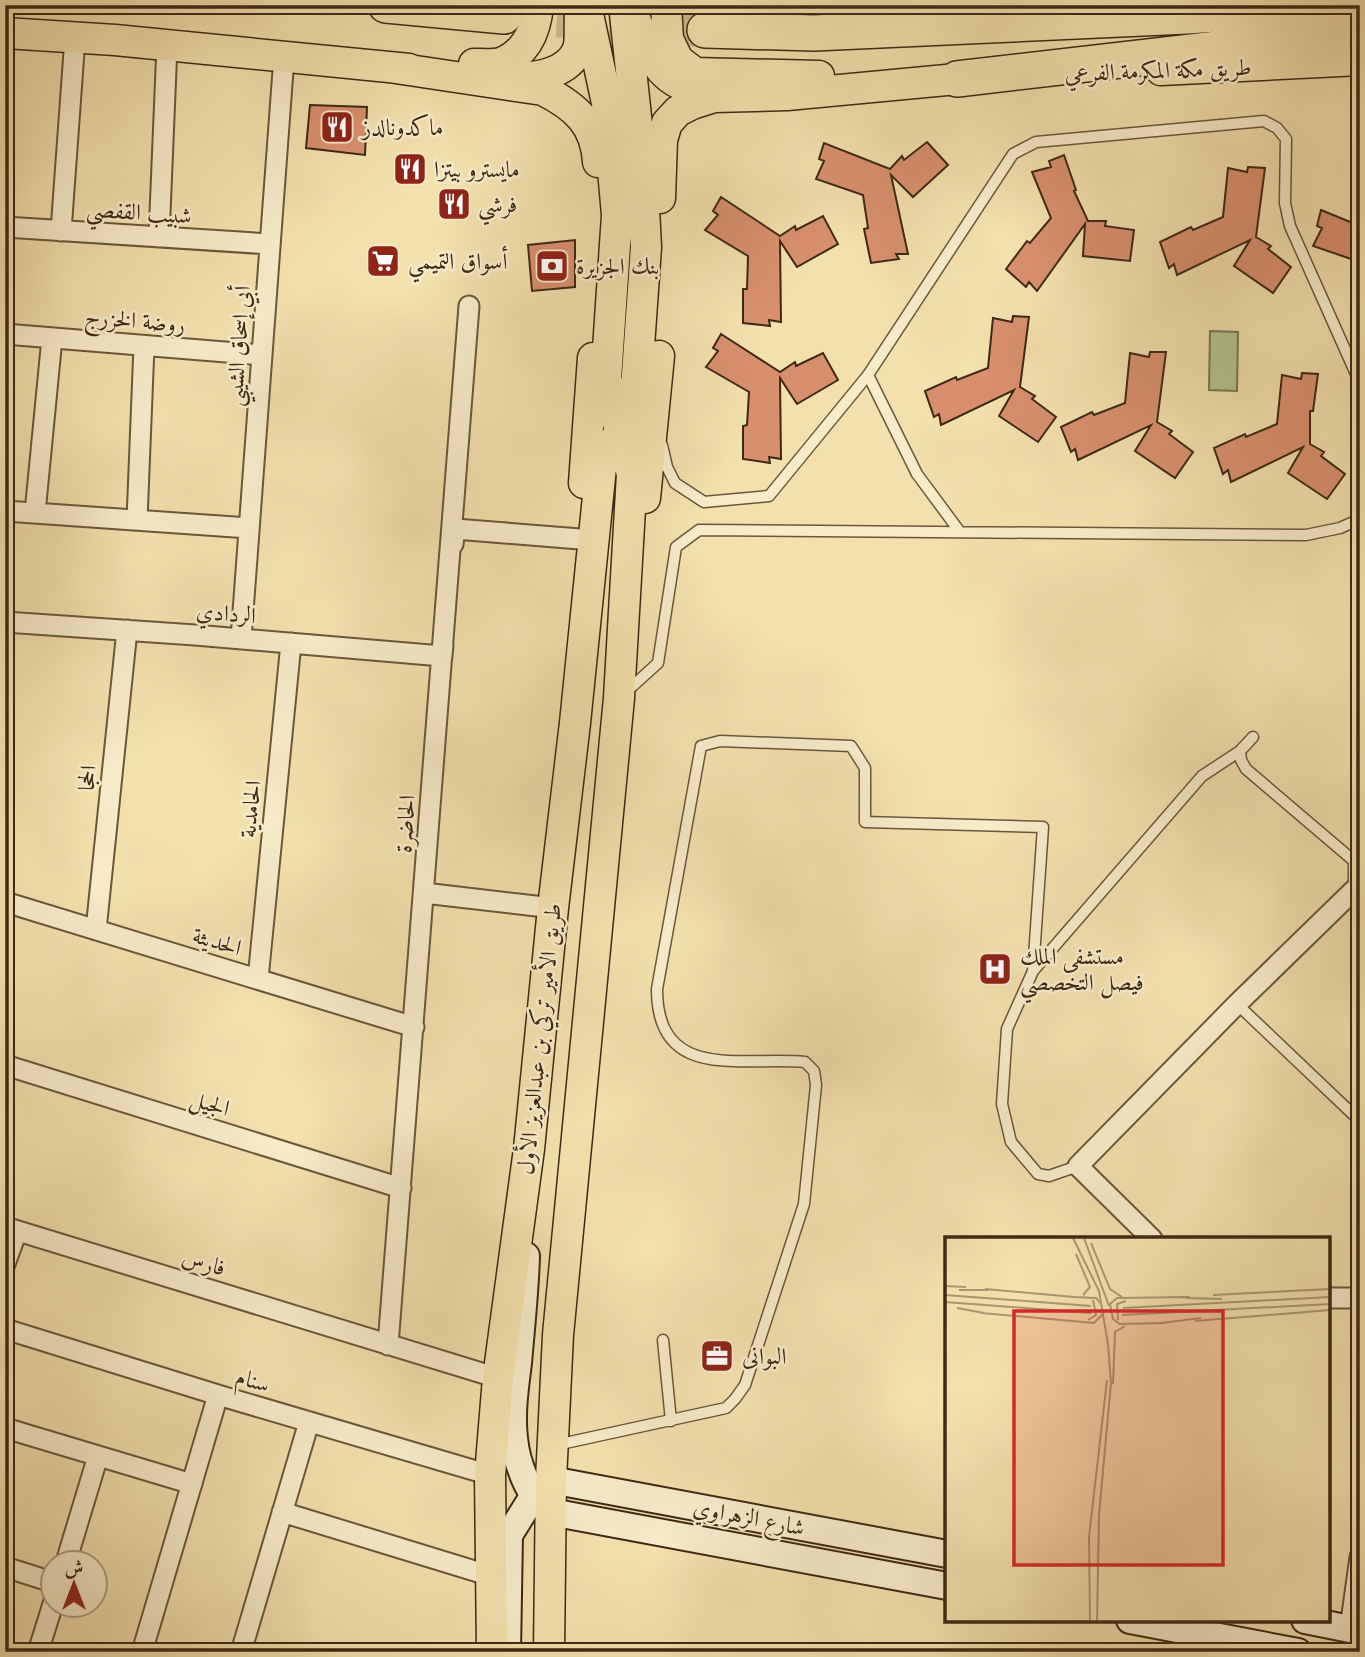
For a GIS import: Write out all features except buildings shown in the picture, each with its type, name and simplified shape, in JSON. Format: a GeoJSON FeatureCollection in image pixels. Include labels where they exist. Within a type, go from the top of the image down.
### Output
{"type":"FeatureCollection","features":[{"type":"Feature","properties":{"kind":"highway"},"geometry":{"type":"LineString","coordinates":[[386,5],[504,16]]}},
{"type":"Feature","properties":{"kind":"highway"},"geometry":{"type":"LineString","coordinates":[[705,30],[828,32],[1187,16],[1345,5]]}},
{"type":"Feature","properties":{"kind":"highway"},"geometry":{"type":"LineString","coordinates":[[957,79],[1278,42],[1360,29]]}},
{"type":"Feature","properties":{"kind":"main road"},"geometry":{"type":"LineString","coordinates":[[390,67],[500,63],[516,54],[527,43],[535,27],[538,5]]}},
{"type":"Feature","properties":{"kind":"main road"},"geometry":{"type":"LineString","coordinates":[[5,33],[524,78],[554,72],[568,63],[578,49],[580,5]]}},
{"type":"Feature","properties":{"kind":"main road","name":"طريق الأمير تركي بن عبدالعزيز الأول"},"geometry":{"type":"LineString","coordinates":[[549,1652],[545,1496],[552,1446],[558,1335],[620,698],[632,474],[606,379],[617,215],[607,103],[586,5]]}},
{"type":"Feature","properties":{"kind":"main road"},"geometry":{"type":"LineString","coordinates":[[627,5],[648,52],[666,77],[694,88],[957,79]]}},
{"type":"Feature","properties":{"kind":"main road","name":"طريق الأمير تركي بن عبدالعزيز الأول"},"geometry":{"type":"LineString","coordinates":[[492,1652],[490,1475],[499,1378],[529,1149],[602,457],[621,433],[636,389],[646,247],[627,5]]}},
{"type":"Feature","properties":{"kind":"main road"},"geometry":{"type":"LineString","coordinates":[[666,5],[668,40],[678,60],[695,73],[957,79]]}},
{"type":"Feature","properties":{"kind":"main road","name":"طريق مكة المكرمة الفرعي"},"geometry":{"type":"LineString","coordinates":[[957,79],[1360,60]]}},
{"type":"Feature","properties":{"kind":"main road"},"geometry":{"type":"LineString","coordinates":[[390,67],[543,90],[565,102],[589,125],[597,153],[601,239],[574,630],[575,723]]}},
{"type":"Feature","properties":{"kind":"main road"},"geometry":{"type":"LineString","coordinates":[[620,698],[653,429],[661,340],[662,140],[667,123],[678,111],[714,97],[787,95],[957,79]]}},
{"type":"Feature","properties":{"kind":"street"},"geometry":{"type":"LineString","coordinates":[[61,231],[75,37]]}},
{"type":"Feature","properties":{"kind":"street"},"geometry":{"type":"LineString","coordinates":[[159,237],[167,45]]}},
{"type":"Feature","properties":{"kind":"street","name":"أبي إسحاق الشيبي"},"geometry":{"type":"LineString","coordinates":[[241,639],[284,57]]}},
{"type":"Feature","properties":{"kind":"street","name":"شبيب القفصي"},"geometry":{"type":"LineString","coordinates":[[5,228],[270,244]]}},
{"type":"Feature","properties":{"kind":"street","name":"الحاضرة"},"geometry":{"type":"LineString","coordinates":[[388,1345],[468,306]]}},
{"type":"Feature","properties":{"kind":"street","name":"روضة الخزرج"},"geometry":{"type":"LineString","coordinates":[[5,334],[262,355]]}},
{"type":"Feature","properties":{"kind":"street"},"geometry":{"type":"LineString","coordinates":[[36,513],[52,338]]}},
{"type":"Feature","properties":{"kind":"street"},"geometry":{"type":"LineString","coordinates":[[137,520],[144,346]]}},
{"type":"Feature","properties":{"kind":"street"},"geometry":{"type":"LineString","coordinates":[[5,511],[249,528]]}},
{"type":"Feature","properties":{"kind":"street"},"geometry":{"type":"LineString","coordinates":[[442,656],[455,529],[580,539]]}},
{"type":"Feature","properties":{"kind":"street","name":"الردادي"},"geometry":{"type":"LineString","coordinates":[[5,622],[442,656]]}},
{"type":"Feature","properties":{"kind":"street","name":"الحجا"},"geometry":{"type":"LineString","coordinates":[[96,930],[127,630]]}},
{"type":"Feature","properties":{"kind":"street","name":"الحامدية"},"geometry":{"type":"LineString","coordinates":[[258,979],[291,643]]}},
{"type":"Feature","properties":{"kind":"street"},"geometry":{"type":"LineString","coordinates":[[1150,1237],[1079,1166],[1237,1004],[1358,890]]}},
{"type":"Feature","properties":{"kind":"street"},"geometry":{"type":"LineString","coordinates":[[424,893],[553,908]]}},
{"type":"Feature","properties":{"kind":"street","name":"الحديثة"},"geometry":{"type":"LineString","coordinates":[[5,902],[414,1027]]}},
{"type":"Feature","properties":{"kind":"street","name":"الجيل"},"geometry":{"type":"LineString","coordinates":[[5,1065],[401,1188]]}},
{"type":"Feature","properties":{"kind":"street"},"geometry":{"type":"LineString","coordinates":[[529,1149],[525,1293],[513,1409],[514,1438],[519,1462],[545,1496],[945,1586]]}},
{"type":"Feature","properties":{"kind":"street"},"geometry":{"type":"LineString","coordinates":[[5,1264],[11,1229]]}},
{"type":"Feature","properties":{"kind":"street","name":"فارس"},"geometry":{"type":"LineString","coordinates":[[11,1229],[499,1378]]}},
{"type":"Feature","properties":{"kind":"street"},"geometry":{"type":"LineString","coordinates":[[1330,1298],[1360,1297]]}},
{"type":"Feature","properties":{"kind":"street"},"geometry":{"type":"LineString","coordinates":[[5,1329],[218,1395]]}},
{"type":"Feature","properties":{"kind":"street","name":"سنام"},"geometry":{"type":"LineString","coordinates":[[142,1652],[218,1395],[490,1475]]}},
{"type":"Feature","properties":{"kind":"street"},"geometry":{"type":"LineString","coordinates":[[241,1652],[309,1422]]}},
{"type":"Feature","properties":{"kind":"street"},"geometry":{"type":"LineString","coordinates":[[5,1428],[192,1484]]}},
{"type":"Feature","properties":{"kind":"street"},"geometry":{"type":"LineString","coordinates":[[71,1548],[99,1456]]}},
{"type":"Feature","properties":{"kind":"street"},"geometry":{"type":"LineString","coordinates":[[506,1652],[509,1535],[545,1496]]}},
{"type":"Feature","properties":{"kind":"street","name":"شارع الزهراوي"},"geometry":{"type":"LineString","coordinates":[[545,1496],[945,1554]]}},
{"type":"Feature","properties":{"kind":"street"},"geometry":{"type":"LineString","coordinates":[[282,1513],[491,1576]]}},
{"type":"Feature","properties":{"kind":"street"},"geometry":{"type":"LineString","coordinates":[[1315,1622],[1355,1630],[1360,1557]]}},
{"type":"Feature","properties":{"kind":"street"},"geometry":{"type":"LineString","coordinates":[[5,1567],[38,1578]]}},
{"type":"Feature","properties":{"kind":"street"},"geometry":{"type":"LineString","coordinates":[[38,1652],[49,1618]]}},
{"type":"Feature","properties":{"kind":"street"},"geometry":{"type":"LineString","coordinates":[[1140,1622],[1298,1652]]}},
{"type":"Feature","properties":{"kind":"lane"},"geometry":{"type":"LineString","coordinates":[[661,340],[665,388],[661,440],[667,467],[675,483],[704,502],[769,496],[868,375],[1013,154],[1036,142],[1264,121],[1278,128],[1286,139],[1285,203],[1290,226],[1360,383]]}},
{"type":"Feature","properties":{"kind":"lane"},"geometry":{"type":"LineString","coordinates":[[868,375],[916,474],[960,532]]}},
{"type":"Feature","properties":{"kind":"lane"},"geometry":{"type":"LineString","coordinates":[[620,698],[658,663],[676,547],[699,530],[1306,535],[1340,528],[1360,519]]}},
{"type":"Feature","properties":{"kind":"lane"},"geometry":{"type":"LineString","coordinates":[[1079,1166],[1049,1177],[1038,1174],[1011,1142],[1002,1104],[1007,1029],[1033,971],[1202,776],[1240,751],[1253,737]]}},
{"type":"Feature","properties":{"kind":"lane"},"geometry":{"type":"LineString","coordinates":[[552,1446],[726,1408],[745,1385],[804,1204],[816,1085],[814,1071],[805,1062],[710,1061],[692,1055],[668,1037],[657,1008],[657,989],[701,746],[720,741],[851,746],[865,768],[865,822],[1043,827],[1033,971]]}},
{"type":"Feature","properties":{"kind":"lane"},"geometry":{"type":"LineString","coordinates":[[1240,751],[1246,769],[1354,861],[1358,890]]}},
{"type":"Feature","properties":{"kind":"lane"},"geometry":{"type":"LineString","coordinates":[[1237,1004],[1360,1121]]}},
{"type":"Feature","properties":{"kind":"lane"},"geometry":{"type":"LineString","coordinates":[[663,1340],[671,1422]]}},
{"type":"Feature","properties":{"kind":"green space"},"geometry":{"type":"Polygon","coordinates":[[[1210,331],[1238,332],[1237,391],[1209,390],[1210,331]]]}},
{"type":"Feature","properties":{"kind":"tunnel"},"geometry":{"type":"LineString","coordinates":[[504,16],[705,30]]}},
{"type":"Feature","properties":{"kind":"place","name":"ماكدونالدز"},"geometry":{"type":"Point","coordinates":[337,127]}},
{"type":"Feature","properties":{"kind":"place","name":"مايسترو بيتزا"},"geometry":{"type":"Point","coordinates":[410,169]}},
{"type":"Feature","properties":{"kind":"place","name":"فرشي"},"geometry":{"type":"Point","coordinates":[454,204]}},
{"type":"Feature","properties":{"kind":"place","name":"أسواق التميمي"},"geometry":{"type":"Point","coordinates":[383,261]}},
{"type":"Feature","properties":{"kind":"place","name":"بنك الجزيرة"},"geometry":{"type":"Point","coordinates":[552,266]}},
{"type":"Feature","properties":{"kind":"place","name":"مستشفى الملك فيصل التخصصي"},"geometry":{"type":"Point","coordinates":[995,969]}},
{"type":"Feature","properties":{"kind":"place","name":"البوانى"},"geometry":{"type":"Point","coordinates":[717,1356]}}]}
